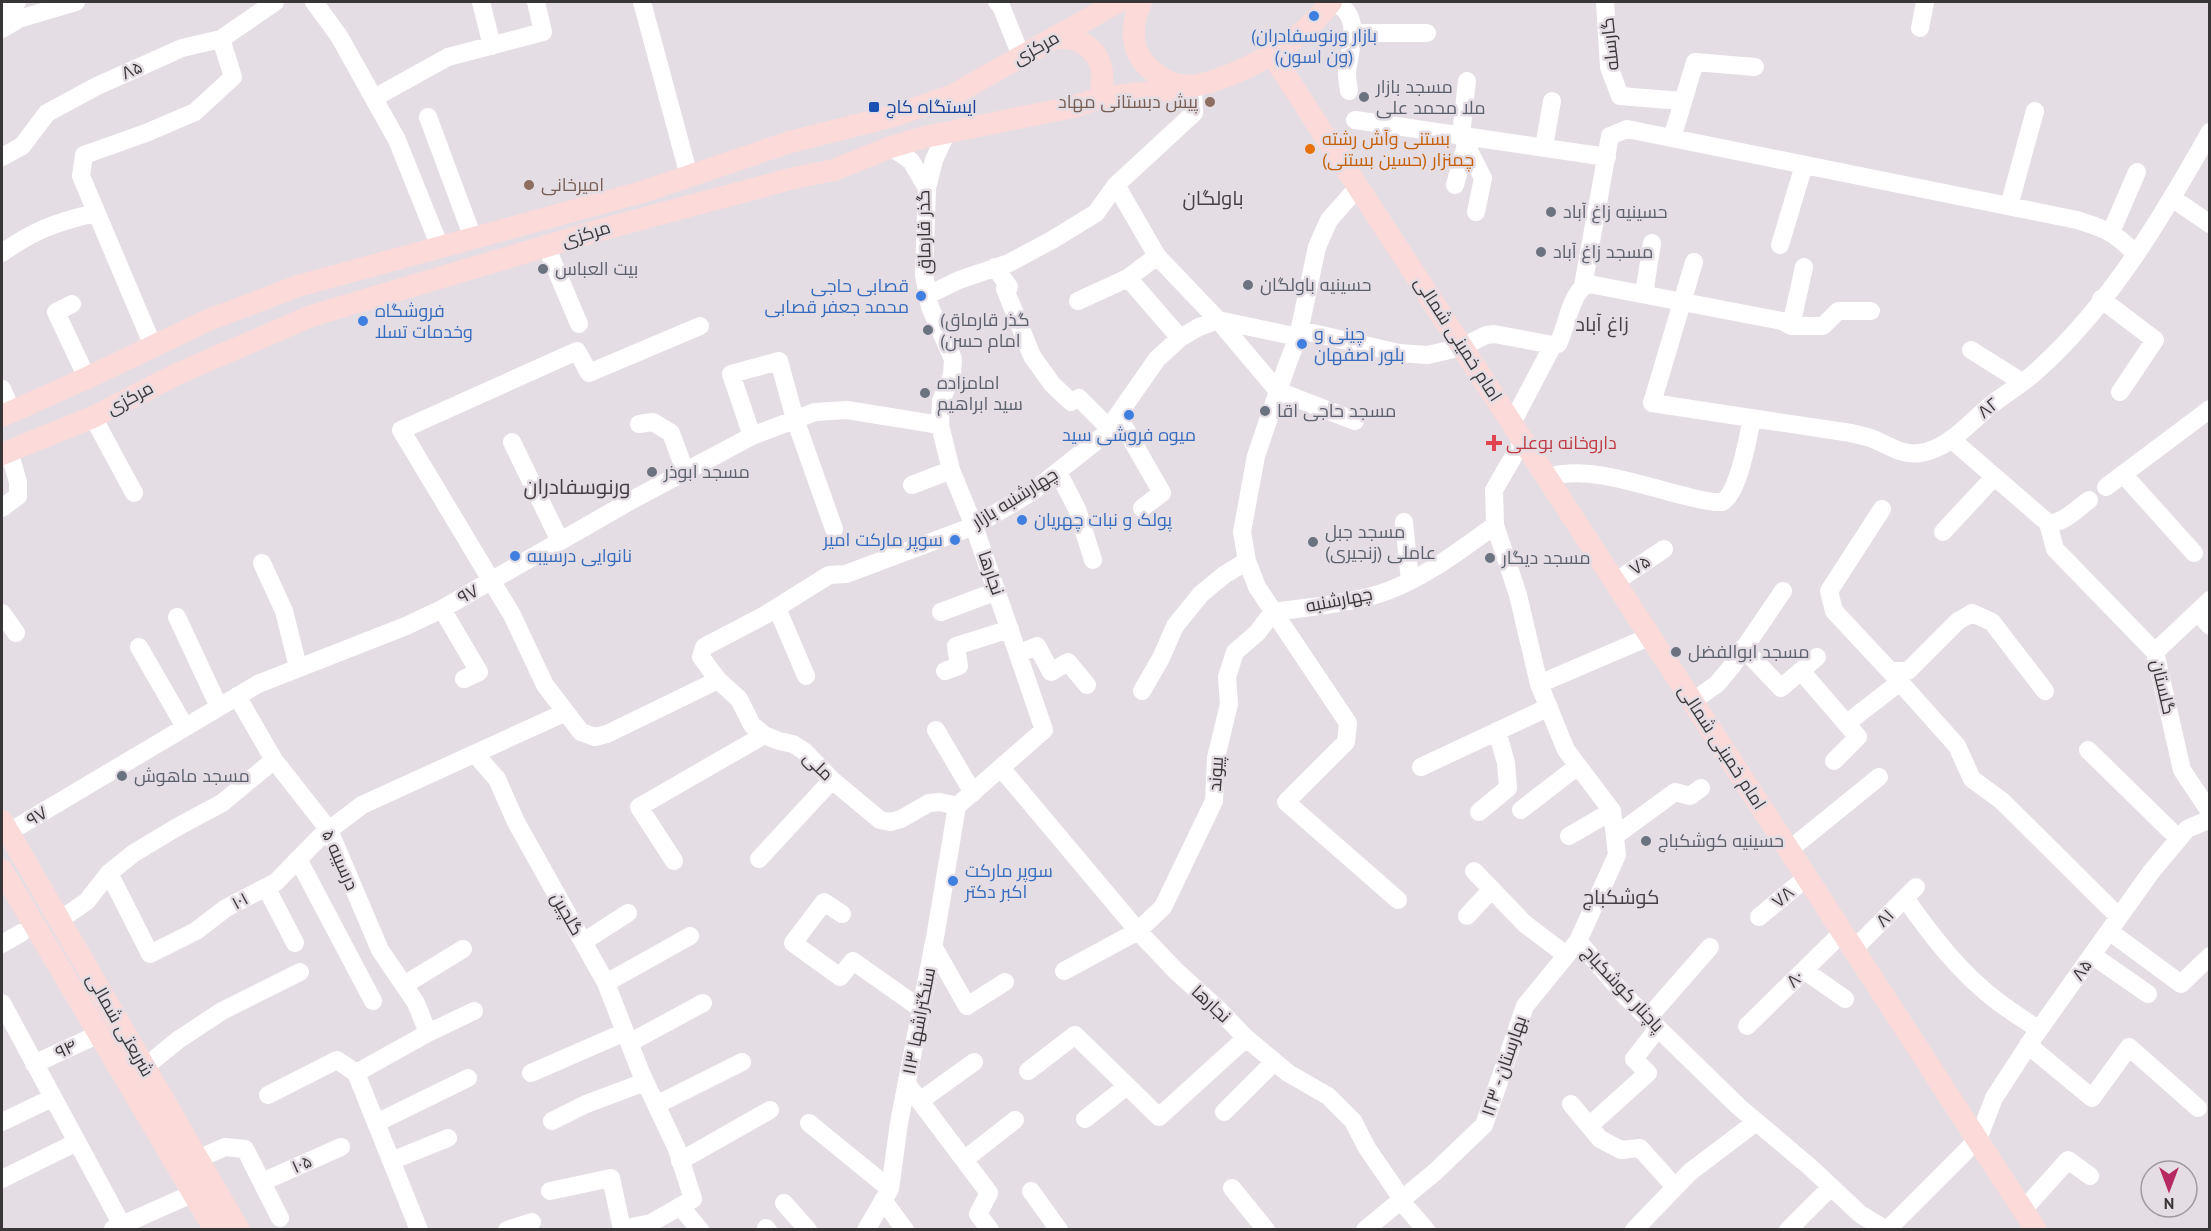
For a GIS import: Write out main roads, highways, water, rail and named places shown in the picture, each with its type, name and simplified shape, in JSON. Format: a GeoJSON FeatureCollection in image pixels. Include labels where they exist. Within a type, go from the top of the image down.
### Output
{"type":"FeatureCollection","features":[{"type":"Feature","properties":{"kind":"main road","name":"مرکزی"},"geometry":{"type":"LineString","coordinates":[[7,414],[206,321],[298,286],[569,213],[790,142],[893,116],[951,96],[1118,2]]}},
{"type":"Feature","properties":{"kind":"main road"},"geometry":{"type":"LineString","coordinates":[[1141,2],[1132,27],[1135,45],[1142,60],[1162,80],[1193,87]]}},
{"type":"Feature","properties":{"kind":"main road","name":"مرکزی"},"geometry":{"type":"LineString","coordinates":[[5,453],[93,417],[177,374],[311,316],[694,203],[834,170],[891,147],[947,132],[1073,107],[1100,98],[1193,87],[1226,76],[1292,41],[1318,19],[1333,2]]}},
{"type":"Feature","properties":{"kind":"main road"},"geometry":{"type":"LineString","coordinates":[[1055,37],[1078,40],[1095,54],[1104,80],[1100,98]]}},
{"type":"Feature","properties":{"kind":"main road","name":"امام خمینی شمالی"},"geometry":{"type":"LineString","coordinates":[[1271,53],[2036,1230]]}},
{"type":"Feature","properties":{"kind":"main road"},"geometry":{"type":"LineString","coordinates":[[790,142],[786,147],[785,158],[788,170],[794,178]]}},
{"type":"Feature","properties":{"kind":"main road","name":"شریعتی شمالی"},"geometry":{"type":"LineString","coordinates":[[5,827],[239,1230]]}},
{"type":"Feature","properties":{"kind":"main road","name":"شریعتی شمالی"},"geometry":{"type":"LineString","coordinates":[[2,870],[215,1230]]}},
{"type":"Feature","properties":{"kind":"place","name":"(بازار ورنوسفادران (ون اسون)"},"geometry":{"type":"Point","coordinates":[1314,16]}},
{"type":"Feature","properties":{"kind":"place","name":"مسجد بازار ملا محمد علی"},"geometry":{"type":"Point","coordinates":[1364,97]}},
{"type":"Feature","properties":{"kind":"place","name":"پیش دبستانی مهاد"},"geometry":{"type":"Point","coordinates":[1210,102]}},
{"type":"Feature","properties":{"kind":"place","name":"ایستگاه کاج"},"geometry":{"type":"Point","coordinates":[874,107]}},
{"type":"Feature","properties":{"kind":"place","name":"بستنی وآش رشته چمنزار (حسین بستنی)"},"geometry":{"type":"Point","coordinates":[1310,149]}},
{"type":"Feature","properties":{"kind":"place","name":"امیرخانی"},"geometry":{"type":"Point","coordinates":[529,185]}},
{"type":"Feature","properties":{"kind":"place","name":"حسینیه زاغ آباد"},"geometry":{"type":"Point","coordinates":[1551,212]}},
{"type":"Feature","properties":{"kind":"place","name":"مسجد زاغ آباد"},"geometry":{"type":"Point","coordinates":[1541,252]}},
{"type":"Feature","properties":{"kind":"place","name":"بیت العباس"},"geometry":{"type":"Point","coordinates":[543,269]}},
{"type":"Feature","properties":{"kind":"place","name":"حسینیه باولگان"},"geometry":{"type":"Point","coordinates":[1248,285]}},
{"type":"Feature","properties":{"kind":"place","name":"قصابی حاجی محمد جعفر قصابی"},"geometry":{"type":"Point","coordinates":[921,296]}},
{"type":"Feature","properties":{"kind":"place","name":"فروشگاه وخدمات تسلا"},"geometry":{"type":"Point","coordinates":[363,321]}},
{"type":"Feature","properties":{"kind":"place","name":"(گذر قارماق (امام حسن"},"geometry":{"type":"Point","coordinates":[928,330]}},
{"type":"Feature","properties":{"kind":"place","name":"چینی و بلور اصفهان"},"geometry":{"type":"Point","coordinates":[1302,344]}},
{"type":"Feature","properties":{"kind":"place","name":"امامزاده سید ابراهیم"},"geometry":{"type":"Point","coordinates":[925,393]}},
{"type":"Feature","properties":{"kind":"place","name":"مسجد حاجی اقا"},"geometry":{"type":"Point","coordinates":[1265,411]}},
{"type":"Feature","properties":{"kind":"place","name":"میوه فروشی سید"},"geometry":{"type":"Point","coordinates":[1129,415]}},
{"type":"Feature","properties":{"kind":"place","name":"داروخانه بوعلی"},"geometry":{"type":"Point","coordinates":[1494,443]}},
{"type":"Feature","properties":{"kind":"place","name":"مسجد ابوذر"},"geometry":{"type":"Point","coordinates":[652,472]}},
{"type":"Feature","properties":{"kind":"place","name":"پولک و نبات چهریان"},"geometry":{"type":"Point","coordinates":[1022,520]}},
{"type":"Feature","properties":{"kind":"place","name":"سوپر مارکت امیر"},"geometry":{"type":"Point","coordinates":[955,540]}},
{"type":"Feature","properties":{"kind":"place","name":"مسجد جبل عاملی (زنجیری)"},"geometry":{"type":"Point","coordinates":[1313,542]}},
{"type":"Feature","properties":{"kind":"place","name":"نانوایی درسیبه"},"geometry":{"type":"Point","coordinates":[515,556]}},
{"type":"Feature","properties":{"kind":"place","name":"مسجد دیگار"},"geometry":{"type":"Point","coordinates":[1490,558]}},
{"type":"Feature","properties":{"kind":"place","name":"مسجد ابوالفضل"},"geometry":{"type":"Point","coordinates":[1676,652]}},
{"type":"Feature","properties":{"kind":"place","name":"مسجد ماهوش"},"geometry":{"type":"Point","coordinates":[122,776]}},
{"type":"Feature","properties":{"kind":"place","name":"حسینیه کوشکباج"},"geometry":{"type":"Point","coordinates":[1646,841]}},
{"type":"Feature","properties":{"kind":"place","name":"سوپر مارکت اکبر دکتر"},"geometry":{"type":"Point","coordinates":[953,881]}},
{"type":"Feature","properties":{"kind":"district","name":"باولگان"},"geometry":{"type":"Point","coordinates":[1213,198]}},
{"type":"Feature","properties":{"kind":"district","name":"زاغ آباد"},"geometry":{"type":"Point","coordinates":[1602,324]}},
{"type":"Feature","properties":{"kind":"district","name":"ورنوسفادران"},"geometry":{"type":"Point","coordinates":[577,487]}},
{"type":"Feature","properties":{"kind":"district","name":"کوشکباج"},"geometry":{"type":"Point","coordinates":[1621,897]}}]}
